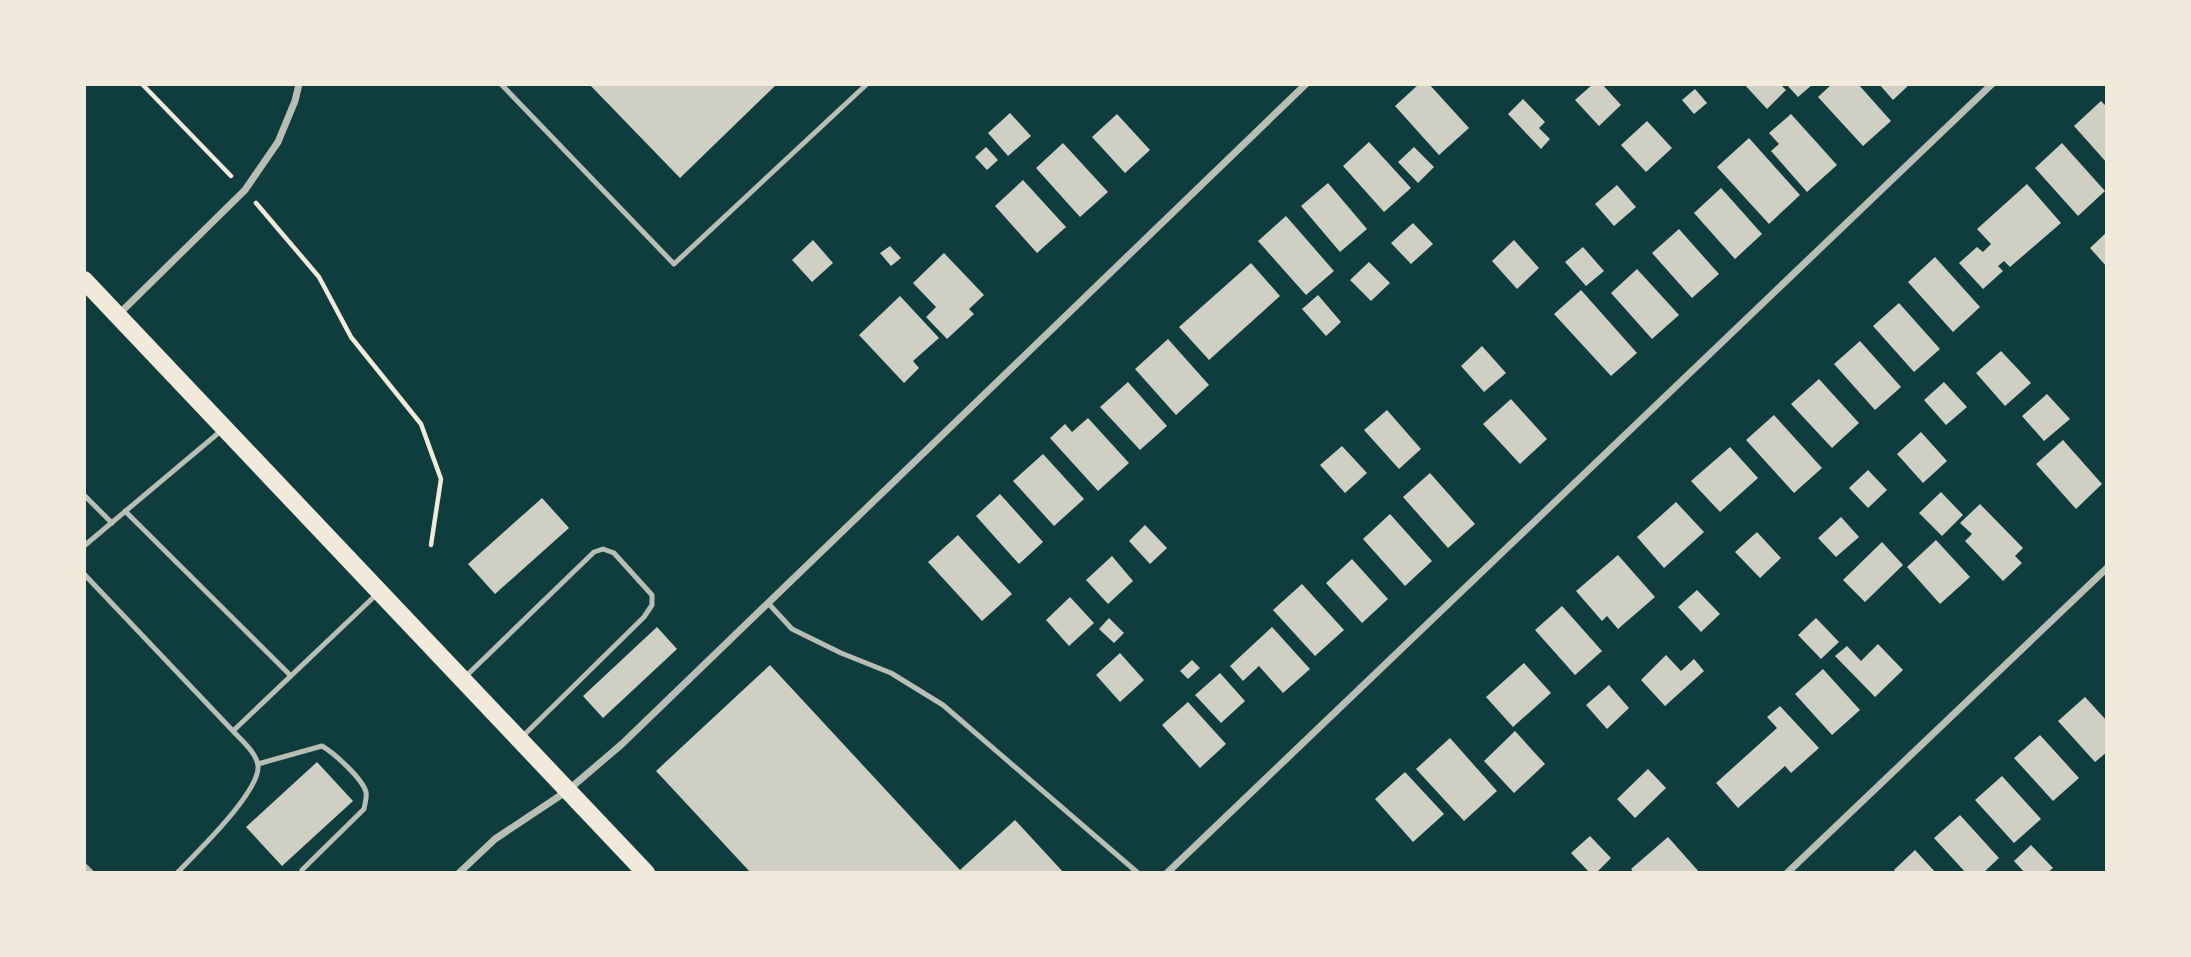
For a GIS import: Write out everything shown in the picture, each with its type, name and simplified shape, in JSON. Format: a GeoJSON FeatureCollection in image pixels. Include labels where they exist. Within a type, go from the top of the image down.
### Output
{"type":"FeatureCollection","features":[{"type":"Feature","properties":{"kind":"main road"},"geometry":{"type":"LineString","coordinates":[[84,280],[646,873]]}},
{"type":"Feature","properties":{"kind":"street"},"geometry":{"type":"LineString","coordinates":[[117,315],[245,190],[278,142],[299,84]]}},
{"type":"Feature","properties":{"kind":"street"},"geometry":{"type":"LineString","coordinates":[[459,873],[495,839],[567,791],[622,744],[1306,84]]}},
{"type":"Feature","properties":{"kind":"street"},"geometry":{"type":"LineString","coordinates":[[1167,873],[1992,84]]}},
{"type":"Feature","properties":{"kind":"street"},"geometry":{"type":"LineString","coordinates":[[1787,873],[2107,568]]}},
{"type":"Feature","properties":{"kind":"lane"},"geometry":{"type":"LineString","coordinates":[[501,84],[674,264],[867,84]]}},
{"type":"Feature","properties":{"kind":"lane"},"geometry":{"type":"LineString","coordinates":[[84,547],[225,428]]}},
{"type":"Feature","properties":{"kind":"lane"},"geometry":{"type":"LineString","coordinates":[[84,495],[112,523]]}},
{"type":"Feature","properties":{"kind":"lane"},"geometry":{"type":"LineString","coordinates":[[125,511],[291,676]]}},
{"type":"Feature","properties":{"kind":"lane"},"geometry":{"type":"LineString","coordinates":[[462,680],[594,552],[603,548],[614,553],[652,595],[652,605],[644,617],[519,740]]}},
{"type":"Feature","properties":{"kind":"lane"},"geometry":{"type":"LineString","coordinates":[[84,574],[256,757],[258,764],[254,783],[231,817],[177,873]]}},
{"type":"Feature","properties":{"kind":"lane"},"geometry":{"type":"LineString","coordinates":[[233,731],[379,592]]}},
{"type":"Feature","properties":{"kind":"lane"},"geometry":{"type":"LineString","coordinates":[[768,603],[792,629],[891,673],[943,705],[1138,873]]}},
{"type":"Feature","properties":{"kind":"lane"},"geometry":{"type":"LineString","coordinates":[[258,764],[322,746],[330,750],[363,784],[367,795],[364,809],[302,870]]}},
{"type":"Feature","properties":{"kind":"lane"},"geometry":{"type":"LineString","coordinates":[[84,865],[92,873]]}},
{"type":"Feature","properties":{"kind":"path"},"geometry":{"type":"LineString","coordinates":[[142,84],[245,190],[319,277],[351,337],[421,424],[441,479],[431,545]]}},
{"type":"Feature","properties":{"kind":"building"},"geometry":{"type":"Polygon","coordinates":[[[589,84],[777,84],[680,178],[589,84]]]}},
{"type":"Feature","properties":{"kind":"building"},"geometry":{"type":"Polygon","coordinates":[[[1419,84],[1429,84],[1469,128],[1439,155],[1395,106],[1419,84]]]}},
{"type":"Feature","properties":{"kind":"building"},"geometry":{"type":"Polygon","coordinates":[[[1593,84],[1602,84],[1621,105],[1599,126],[1575,100],[1593,84]]]}},
{"type":"Feature","properties":{"kind":"building"},"geometry":{"type":"Polygon","coordinates":[[[1744,84],[1780,84],[1786,90],[1767,109],[1744,84]]]}},
{"type":"Feature","properties":{"kind":"building"},"geometry":{"type":"Polygon","coordinates":[[[1786,84],[1813,84],[1798,97],[1786,84]]]}},
{"type":"Feature","properties":{"kind":"building"},"geometry":{"type":"Polygon","coordinates":[[[1832,84],[1858,84],[1891,121],[1863,146],[1818,97],[1832,84]]]}},
{"type":"Feature","properties":{"kind":"building"},"geometry":{"type":"Polygon","coordinates":[[[1879,84],[1910,84],[1893,100],[1879,84]]]}},
{"type":"Feature","properties":{"kind":"building"},"geometry":{"type":"Polygon","coordinates":[[[1695,89],[1707,103],[1694,114],[1682,100],[1695,89]]]}},
{"type":"Feature","properties":{"kind":"building"},"geometry":{"type":"Polygon","coordinates":[[[1523,99],[1545,122],[1539,128],[1550,139],[1541,149],[1508,114],[1523,99]]]}},
{"type":"Feature","properties":{"kind":"building"},"geometry":{"type":"Polygon","coordinates":[[[2101,101],[2107,107],[2107,163],[2074,126],[2101,101]]]}},
{"type":"Feature","properties":{"kind":"building"},"geometry":{"type":"Polygon","coordinates":[[[1010,113],[1031,136],[1008,156],[988,133],[1010,113]]]}},
{"type":"Feature","properties":{"kind":"building"},"geometry":{"type":"Polygon","coordinates":[[[1117,114],[1150,150],[1125,173],[1092,137],[1117,114]]]}},
{"type":"Feature","properties":{"kind":"building"},"geometry":{"type":"Polygon","coordinates":[[[1791,114],[1837,165],[1807,192],[1771,151],[1779,144],[1769,133],[1791,114]]]}},
{"type":"Feature","properties":{"kind":"building"},"geometry":{"type":"Polygon","coordinates":[[[1647,121],[1672,148],[1646,172],[1621,145],[1647,121]]]}},
{"type":"Feature","properties":{"kind":"building"},"geometry":{"type":"Polygon","coordinates":[[[1749,138],[1800,195],[1769,224],[1717,167],[1749,138]]]}},
{"type":"Feature","properties":{"kind":"building"},"geometry":{"type":"Polygon","coordinates":[[[1369,142],[1411,188],[1384,212],[1343,166],[1369,142]]]}},
{"type":"Feature","properties":{"kind":"building"},"geometry":{"type":"Polygon","coordinates":[[[1063,143],[1108,192],[1080,217],[1036,168],[1063,143]]]}},
{"type":"Feature","properties":{"kind":"building"},"geometry":{"type":"Polygon","coordinates":[[[2062,143],[2105,191],[2078,216],[2035,168],[2062,143]]]}},
{"type":"Feature","properties":{"kind":"building"},"geometry":{"type":"Polygon","coordinates":[[[986,147],[998,160],[987,170],[975,157],[986,147]]]}},
{"type":"Feature","properties":{"kind":"building"},"geometry":{"type":"Polygon","coordinates":[[[1414,147],[1434,167],[1418,183],[1398,162],[1414,147]]]}},
{"type":"Feature","properties":{"kind":"building"},"geometry":{"type":"Polygon","coordinates":[[[1023,180],[1066,227],[1037,253],[995,206],[1023,180]]]}},
{"type":"Feature","properties":{"kind":"building"},"geometry":{"type":"Polygon","coordinates":[[[1328,183],[1367,229],[1340,252],[1301,206],[1328,183]]]}},
{"type":"Feature","properties":{"kind":"building"},"geometry":{"type":"Polygon","coordinates":[[[2027,184],[2061,223],[2010,267],[2004,261],[1998,266],[2003,271],[1983,289],[1959,263],[1977,247],[1983,252],[1991,244],[1977,229],[2027,184]]]}},
{"type":"Feature","properties":{"kind":"building"},"geometry":{"type":"Polygon","coordinates":[[[1617,185],[1636,207],[1614,226],[1595,204],[1617,185]]]}},
{"type":"Feature","properties":{"kind":"building"},"geometry":{"type":"Polygon","coordinates":[[[1721,188],[1762,234],[1735,259],[1694,213],[1721,188]]]}},
{"type":"Feature","properties":{"kind":"building"},"geometry":{"type":"Polygon","coordinates":[[[1286,216],[1334,271],[1306,295],[1258,241],[1286,216]]]}},
{"type":"Feature","properties":{"kind":"building"},"geometry":{"type":"Polygon","coordinates":[[[1413,223],[1433,244],[1411,264],[1391,243],[1413,223]]]}},
{"type":"Feature","properties":{"kind":"building"},"geometry":{"type":"Polygon","coordinates":[[[1679,229],[1719,274],[1692,298],[1652,253],[1679,229]]]}},
{"type":"Feature","properties":{"kind":"building"},"geometry":{"type":"Polygon","coordinates":[[[2107,232],[2107,267],[2090,248],[2107,232]]]}},
{"type":"Feature","properties":{"kind":"building"},"geometry":{"type":"Polygon","coordinates":[[[813,240],[833,263],[812,282],[792,260],[813,240]]]}},
{"type":"Feature","properties":{"kind":"building"},"geometry":{"type":"Polygon","coordinates":[[[1514,240],[1539,268],[1517,289],[1492,261],[1514,240]]]}},
{"type":"Feature","properties":{"kind":"building"},"geometry":{"type":"Polygon","coordinates":[[[890,246],[901,258],[891,266],[880,253],[890,246]]]}},
{"type":"Feature","properties":{"kind":"building"},"geometry":{"type":"Polygon","coordinates":[[[1583,247],[1604,271],[1586,286],[1565,262],[1583,247]]]}},
{"type":"Feature","properties":{"kind":"building"},"geometry":{"type":"Polygon","coordinates":[[[944,253],[984,295],[969,309],[974,314],[947,339],[926,317],[936,307],[913,283],[944,253]]]}},
{"type":"Feature","properties":{"kind":"building"},"geometry":{"type":"Polygon","coordinates":[[[1935,257],[1980,307],[1953,332],[1908,282],[1935,257]]]}},
{"type":"Feature","properties":{"kind":"building"},"geometry":{"type":"Polygon","coordinates":[[[1369,262],[1390,283],[1371,301],[1350,280],[1369,262]]]}},
{"type":"Feature","properties":{"kind":"building"},"geometry":{"type":"Polygon","coordinates":[[[1251,263],[1280,296],[1209,360],[1179,327],[1251,263]]]}},
{"type":"Feature","properties":{"kind":"building"},"geometry":{"type":"Polygon","coordinates":[[[1637,269],[1679,315],[1652,339],[1611,293],[1637,269]]]}},
{"type":"Feature","properties":{"kind":"building"},"geometry":{"type":"Polygon","coordinates":[[[1581,290],[1637,353],[1611,376],[1554,314],[1581,290]]]}},
{"type":"Feature","properties":{"kind":"building"},"geometry":{"type":"Polygon","coordinates":[[[1318,295],[1341,322],[1326,336],[1302,309],[1318,295]]]}},
{"type":"Feature","properties":{"kind":"building"},"geometry":{"type":"Polygon","coordinates":[[[900,296],[939,338],[913,361],[919,368],[904,383],[859,335],[900,296]]]}},
{"type":"Feature","properties":{"kind":"building"},"geometry":{"type":"Polygon","coordinates":[[[1899,303],[1940,349],[1914,372],[1873,326],[1899,303]]]}},
{"type":"Feature","properties":{"kind":"building"},"geometry":{"type":"Polygon","coordinates":[[[1168,339],[1209,385],[1176,415],[1135,369],[1168,339]]]}},
{"type":"Feature","properties":{"kind":"building"},"geometry":{"type":"Polygon","coordinates":[[[1860,341],[1901,387],[1875,410],[1834,364],[1860,341]]]}},
{"type":"Feature","properties":{"kind":"building"},"geometry":{"type":"Polygon","coordinates":[[[1482,346],[1506,373],[1484,392],[1461,366],[1482,346]]]}},
{"type":"Feature","properties":{"kind":"building"},"geometry":{"type":"Polygon","coordinates":[[[2001,351],[2031,383],[2005,406],[1976,373],[2001,351]]]}},
{"type":"Feature","properties":{"kind":"building"},"geometry":{"type":"Polygon","coordinates":[[[1819,379],[1859,423],[1832,448],[1791,404],[1819,379]]]}},
{"type":"Feature","properties":{"kind":"building"},"geometry":{"type":"Polygon","coordinates":[[[1128,382],[1167,426],[1140,450],[1100,407],[1128,382]]]}},
{"type":"Feature","properties":{"kind":"building"},"geometry":{"type":"Polygon","coordinates":[[[1944,382],[1967,407],[1946,425],[1924,400],[1944,382]]]}},
{"type":"Feature","properties":{"kind":"building"},"geometry":{"type":"Polygon","coordinates":[[[2047,394],[2070,419],[2044,441],[2022,416],[2047,394]]]}},
{"type":"Feature","properties":{"kind":"building"},"geometry":{"type":"Polygon","coordinates":[[[1511,399],[1547,439],[1520,464],[1483,424],[1511,399]]]}},
{"type":"Feature","properties":{"kind":"building"},"geometry":{"type":"Polygon","coordinates":[[[1387,410],[1421,449],[1399,469],[1364,430],[1387,410]]]}},
{"type":"Feature","properties":{"kind":"building"},"geometry":{"type":"Polygon","coordinates":[[[1774,415],[1822,468],[1794,493],[1746,440],[1774,415]]]}},
{"type":"Feature","properties":{"kind":"building"},"geometry":{"type":"Polygon","coordinates":[[[1088,418],[1129,463],[1098,491],[1050,438],[1065,424],[1072,432],[1088,418]]]}},
{"type":"Feature","properties":{"kind":"building"},"geometry":{"type":"Polygon","coordinates":[[[1921,432],[1947,461],[1923,483],[1897,454],[1921,432]]]}},
{"type":"Feature","properties":{"kind":"building"},"geometry":{"type":"Polygon","coordinates":[[[2063,440],[2102,484],[2076,509],[2036,464],[2063,440]]]}},
{"type":"Feature","properties":{"kind":"building"},"geometry":{"type":"Polygon","coordinates":[[[1342,446],[1367,473],[1345,493],[1320,465],[1342,446]]]}},
{"type":"Feature","properties":{"kind":"building"},"geometry":{"type":"Polygon","coordinates":[[[1730,447],[1758,478],[1720,512],[1691,481],[1730,447]]]}},
{"type":"Feature","properties":{"kind":"building"},"geometry":{"type":"Polygon","coordinates":[[[1043,454],[1084,499],[1054,526],[1013,481],[1043,454]]]}},
{"type":"Feature","properties":{"kind":"building"},"geometry":{"type":"Polygon","coordinates":[[[1868,470],[1887,490],[1868,508],[1849,488],[1868,470]]]}},
{"type":"Feature","properties":{"kind":"building"},"geometry":{"type":"Polygon","coordinates":[[[1430,473],[1475,524],[1448,548],[1403,497],[1430,473]]]}},
{"type":"Feature","properties":{"kind":"building"},"geometry":{"type":"Polygon","coordinates":[[[1941,492],[1963,515],[1942,536],[1919,513],[1941,492]]]}},
{"type":"Feature","properties":{"kind":"building"},"geometry":{"type":"Polygon","coordinates":[[[1000,494],[1043,542],[1019,564],[976,516],[1000,494]]]}},
{"type":"Feature","properties":{"kind":"building"},"geometry":{"type":"Polygon","coordinates":[[[542,498],[569,528],[495,594],[468,564],[542,498]]]}},
{"type":"Feature","properties":{"kind":"building"},"geometry":{"type":"Polygon","coordinates":[[[1676,502],[1704,532],[1664,568],[1637,537],[1676,502]]]}},
{"type":"Feature","properties":{"kind":"building"},"geometry":{"type":"Polygon","coordinates":[[[1980,504],[2023,548],[2015,556],[2022,563],[2003,581],[1965,541],[1972,534],[1960,523],[1980,504]]]}},
{"type":"Feature","properties":{"kind":"building"},"geometry":{"type":"Polygon","coordinates":[[[1390,514],[1432,561],[1405,586],[1363,539],[1390,514]]]}},
{"type":"Feature","properties":{"kind":"building"},"geometry":{"type":"Polygon","coordinates":[[[1841,517],[1859,537],[1836,557],[1818,538],[1841,517]]]}},
{"type":"Feature","properties":{"kind":"building"},"geometry":{"type":"Polygon","coordinates":[[[1145,525],[1167,548],[1150,564],[1129,541],[1145,525]]]}},
{"type":"Feature","properties":{"kind":"building"},"geometry":{"type":"Polygon","coordinates":[[[1757,532],[1781,558],[1760,578],[1735,552],[1757,532]]]}},
{"type":"Feature","properties":{"kind":"building"},"geometry":{"type":"Polygon","coordinates":[[[958,535],[1012,594],[982,621],[928,562],[958,535]]]}},
{"type":"Feature","properties":{"kind":"building"},"geometry":{"type":"Polygon","coordinates":[[[1936,540],[1970,577],[1940,604],[1907,567],[1936,540]]]}},
{"type":"Feature","properties":{"kind":"building"},"geometry":{"type":"Polygon","coordinates":[[[1882,542],[1903,565],[1865,602],[1843,580],[1882,542]]]}},
{"type":"Feature","properties":{"kind":"building"},"geometry":{"type":"Polygon","coordinates":[[[1618,555],[1655,597],[1618,629],[1607,616],[1602,621],[1576,591],[1618,555]]]}},
{"type":"Feature","properties":{"kind":"building"},"geometry":{"type":"Polygon","coordinates":[[[1112,556],[1133,581],[1108,604],[1086,580],[1112,556]]]}},
{"type":"Feature","properties":{"kind":"building"},"geometry":{"type":"Polygon","coordinates":[[[1352,559],[1388,599],[1362,623],[1326,583],[1352,559]]]}},
{"type":"Feature","properties":{"kind":"building"},"geometry":{"type":"Polygon","coordinates":[[[1302,584],[1344,630],[1315,656],[1273,610],[1302,584]]]}},
{"type":"Feature","properties":{"kind":"building"},"geometry":{"type":"Polygon","coordinates":[[[1697,590],[1720,614],[1701,632],[1678,607],[1697,590]]]}},
{"type":"Feature","properties":{"kind":"building"},"geometry":{"type":"Polygon","coordinates":[[[1070,597],[1094,623],[1069,646],[1046,620],[1070,597]]]}},
{"type":"Feature","properties":{"kind":"building"},"geometry":{"type":"Polygon","coordinates":[[[1562,606],[1602,651],[1575,675],[1535,630],[1562,606]]]}},
{"type":"Feature","properties":{"kind":"building"},"geometry":{"type":"Polygon","coordinates":[[[1109,618],[1124,633],[1114,643],[1099,629],[1109,618]]]}},
{"type":"Feature","properties":{"kind":"building"},"geometry":{"type":"Polygon","coordinates":[[[1816,618],[1839,642],[1821,659],[1798,635],[1816,618]]]}},
{"type":"Feature","properties":{"kind":"building"},"geometry":{"type":"Polygon","coordinates":[[[657,627],[677,649],[603,718],[583,696],[657,627]]]}},
{"type":"Feature","properties":{"kind":"building"},"geometry":{"type":"Polygon","coordinates":[[[1272,627],[1310,669],[1283,693],[1259,666],[1243,681],[1230,666],[1272,627]]]}},
{"type":"Feature","properties":{"kind":"building"},"geometry":{"type":"Polygon","coordinates":[[[1878,644],[1903,670],[1875,697],[1835,656],[1847,646],[1861,661],[1878,644]]]}},
{"type":"Feature","properties":{"kind":"building"},"geometry":{"type":"Polygon","coordinates":[[[1120,653],[1144,680],[1120,702],[1096,675],[1120,653]]]}},
{"type":"Feature","properties":{"kind":"building"},"geometry":{"type":"Polygon","coordinates":[[[1666,655],[1681,671],[1694,659],[1704,671],[1665,706],[1641,680],[1666,655]]]}},
{"type":"Feature","properties":{"kind":"building"},"geometry":{"type":"Polygon","coordinates":[[[1192,660],[1200,668],[1188,679],[1180,671],[1192,660]]]}},
{"type":"Feature","properties":{"kind":"building"},"geometry":{"type":"Polygon","coordinates":[[[1524,663],[1551,693],[1513,727],[1486,697],[1524,663]]]}},
{"type":"Feature","properties":{"kind":"building"},"geometry":{"type":"Polygon","coordinates":[[[770,665],[960,870],[1015,820],[1064,873],[751,873],[656,771],[770,665]]]}},
{"type":"Feature","properties":{"kind":"building"},"geometry":{"type":"Polygon","coordinates":[[[1823,669],[1860,710],[1832,735],[1795,694],[1823,669]]]}},
{"type":"Feature","properties":{"kind":"building"},"geometry":{"type":"Polygon","coordinates":[[[1220,673],[1245,701],[1221,723],[1195,695],[1220,673]]]}},
{"type":"Feature","properties":{"kind":"building"},"geometry":{"type":"Polygon","coordinates":[[[1609,685],[1629,708],[1607,729],[1586,705],[1609,685]]]}},
{"type":"Feature","properties":{"kind":"building"},"geometry":{"type":"Polygon","coordinates":[[[2085,697],[2107,721],[2107,752],[2095,762],[2058,721],[2085,697]]]}},
{"type":"Feature","properties":{"kind":"building"},"geometry":{"type":"Polygon","coordinates":[[[1188,702],[1226,744],[1200,768],[1162,725],[1188,702]]]}},
{"type":"Feature","properties":{"kind":"building"},"geometry":{"type":"Polygon","coordinates":[[[1780,706],[1819,748],[1791,773],[1785,766],[1738,808],[1716,783],[1777,728],[1767,717],[1780,706]]]}},
{"type":"Feature","properties":{"kind":"building"},"geometry":{"type":"Polygon","coordinates":[[[1515,731],[1545,764],[1514,793],[1484,761],[1515,731]]]}},
{"type":"Feature","properties":{"kind":"building"},"geometry":{"type":"Polygon","coordinates":[[[2040,735],[2079,778],[2053,801],[2014,758],[2040,735]]]}},
{"type":"Feature","properties":{"kind":"building"},"geometry":{"type":"Polygon","coordinates":[[[1450,738],[1497,791],[1464,821],[1416,769],[1450,738]]]}},
{"type":"Feature","properties":{"kind":"building"},"geometry":{"type":"Polygon","coordinates":[[[317,762],[353,801],[282,866],[246,827],[317,762]]]}},
{"type":"Feature","properties":{"kind":"building"},"geometry":{"type":"Polygon","coordinates":[[[1648,769],[1666,788],[1635,818],[1617,799],[1648,769]]]}},
{"type":"Feature","properties":{"kind":"building"},"geometry":{"type":"Polygon","coordinates":[[[1405,772],[1444,814],[1413,842],[1375,799],[1405,772]]]}},
{"type":"Feature","properties":{"kind":"building"},"geometry":{"type":"Polygon","coordinates":[[[2002,776],[2041,819],[2014,843],[1975,800],[2002,776]]]}},
{"type":"Feature","properties":{"kind":"building"},"geometry":{"type":"Polygon","coordinates":[[[1960,815],[1999,858],[1983,873],[1966,873],[1934,838],[1960,815]]]}},
{"type":"Feature","properties":{"kind":"building"},"geometry":{"type":"Polygon","coordinates":[[[1590,836],[1611,858],[1596,873],[1590,873],[1571,853],[1590,836]]]}},
{"type":"Feature","properties":{"kind":"building"},"geometry":{"type":"Polygon","coordinates":[[[1668,837],[1700,873],[1634,873],[1631,869],[1668,837]]]}},
{"type":"Feature","properties":{"kind":"building"},"geometry":{"type":"Polygon","coordinates":[[[2031,845],[2053,868],[2047,873],[2025,873],[2014,861],[2031,845]]]}},
{"type":"Feature","properties":{"kind":"building"},"geometry":{"type":"Polygon","coordinates":[[[1915,850],[1936,873],[1896,873],[1894,870],[1915,850]]]}}]}
